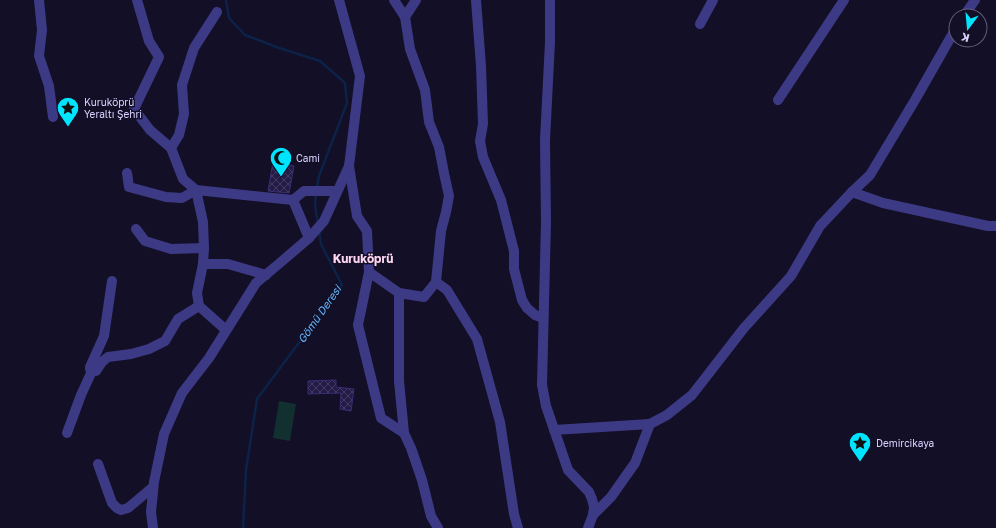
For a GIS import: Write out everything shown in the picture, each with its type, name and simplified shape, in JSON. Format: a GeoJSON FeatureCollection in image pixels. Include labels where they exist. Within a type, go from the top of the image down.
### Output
{"type":"FeatureCollection","features":[{"type":"Feature","properties":{"kind":"street"},"geometry":{"type":"LineString","coordinates":[[39,0],[42,30],[39,56],[49,86],[53,117]]}},
{"type":"Feature","properties":{"kind":"street"},"geometry":{"type":"LineString","coordinates":[[137,0],[149,41],[159,57],[134,109],[150,130],[171,148],[183,179],[196,190],[293,200],[304,190],[325,190],[337,192]]}},
{"type":"Feature","properties":{"kind":"street"},"geometry":{"type":"LineString","coordinates":[[339,0],[360,76],[349,166],[357,216],[368,231],[369,272],[358,326],[380,418],[404,434]]}},
{"type":"Feature","properties":{"kind":"street"},"geometry":{"type":"LineString","coordinates":[[369,272],[399,293],[424,297],[436,282],[441,231],[449,196],[439,147],[429,122],[425,90],[410,48],[404,17],[394,0]]}},
{"type":"Feature","properties":{"kind":"street"},"geometry":{"type":"LineString","coordinates":[[404,17],[416,0]]}},
{"type":"Feature","properties":{"kind":"street"},"geometry":{"type":"LineString","coordinates":[[476,0],[481,66],[483,124],[480,141],[482,157],[501,200],[514,251],[514,269],[522,300],[535,315],[543,318]]}},
{"type":"Feature","properties":{"kind":"street"},"geometry":{"type":"LineString","coordinates":[[550,0],[550,42],[545,140],[546,222],[542,385],[546,406],[568,470],[588,492],[592,499],[594,507],[593,515],[588,528]]}},
{"type":"Feature","properties":{"kind":"street"},"geometry":{"type":"LineString","coordinates":[[700,24],[713,0]]}},
{"type":"Feature","properties":{"kind":"street"},"geometry":{"type":"LineString","coordinates":[[778,100],[844,0]]}},
{"type":"Feature","properties":{"kind":"street"},"geometry":{"type":"LineString","coordinates":[[171,148],[179,134],[184,114],[182,85],[194,48],[216,12]]}},
{"type":"Feature","properties":{"kind":"street"},"geometry":{"type":"LineString","coordinates":[[554,430],[650,424],[667,415],[692,395],[744,328],[791,276],[820,226],[870,175],[948,42]]}},
{"type":"Feature","properties":{"kind":"street"},"geometry":{"type":"LineString","coordinates":[[153,528],[151,512],[153,487],[164,434],[182,393],[209,358],[256,283],[309,238],[324,221],[349,166]]}},
{"type":"Feature","properties":{"kind":"street"},"geometry":{"type":"LineString","coordinates":[[127,173],[129,188],[166,198],[182,198],[196,190]]}},
{"type":"Feature","properties":{"kind":"street"},"geometry":{"type":"LineString","coordinates":[[196,190],[203,222],[204,248],[203,264],[197,293],[199,306],[226,330]]}},
{"type":"Feature","properties":{"kind":"street"},"geometry":{"type":"LineString","coordinates":[[852,192],[883,203],[988,226],[996,226]]}},
{"type":"Feature","properties":{"kind":"street"},"geometry":{"type":"LineString","coordinates":[[293,200],[309,238]]}},
{"type":"Feature","properties":{"kind":"street"},"geometry":{"type":"LineString","coordinates":[[136,229],[145,241],[170,249],[204,248]]}},
{"type":"Feature","properties":{"kind":"street"},"geometry":{"type":"LineString","coordinates":[[203,264],[228,264],[266,276]]}},
{"type":"Feature","properties":{"kind":"street"},"geometry":{"type":"LineString","coordinates":[[67,433],[81,395],[92,371],[90,367],[104,336],[112,281]]}},
{"type":"Feature","properties":{"kind":"street"},"geometry":{"type":"LineString","coordinates":[[436,282],[447,290],[477,339],[500,422],[514,514],[518,528]]}},
{"type":"Feature","properties":{"kind":"street"},"geometry":{"type":"LineString","coordinates":[[399,293],[399,381],[404,434],[411,448],[422,480],[431,516],[438,528]]}},
{"type":"Feature","properties":{"kind":"street"},"geometry":{"type":"LineString","coordinates":[[92,371],[96,371],[102,362],[108,357],[131,354],[149,349],[165,341],[178,319],[199,306]]}},
{"type":"Feature","properties":{"kind":"street"},"geometry":{"type":"LineString","coordinates":[[593,515],[611,497],[635,464],[650,424]]}},
{"type":"Feature","properties":{"kind":"street"},"geometry":{"type":"LineString","coordinates":[[98,464],[112,503],[121,510],[128,508],[153,487]]}},
{"type":"Feature","properties":{"kind":"green space"},"geometry":{"type":"Polygon","coordinates":[[[279,401],[296,404],[290,441],[273,438],[279,401]]]}},
{"type":"Feature","properties":{"kind":"building","name":"Cami"},"geometry":{"type":"Polygon","coordinates":[[[273,162],[294,166],[289,193],[268,191],[273,162]]]}},
{"type":"Feature","properties":{"kind":"building"},"geometry":{"type":"Polygon","coordinates":[[[336,380],[336,387],[354,389],[351,411],[340,409],[341,393],[308,394],[308,381],[336,380]]]}},
{"type":"Feature","properties":{"kind":"waterway","name":"Gömü Deresi"},"geometry":{"type":"LineString","coordinates":[[226,0],[229,18],[245,35],[320,61],[345,83],[347,103],[319,176],[317,188]]}},
{"type":"Feature","properties":{"kind":"waterway","name":"Gömü Deresi"},"geometry":{"type":"LineString","coordinates":[[316,193],[315,205],[318,224]]}},
{"type":"Feature","properties":{"kind":"waterway","name":"Gömü Deresi"},"geometry":{"type":"LineString","coordinates":[[243,528],[246,470],[257,399],[342,285],[321,244],[319,231]]}},
{"type":"Feature","properties":{"kind":"place","name":"Kuruköprü Yeraltı Şehri"},"geometry":{"type":"Point","coordinates":[68,128]}},
{"type":"Feature","properties":{"kind":"place","name":"Cami"},"geometry":{"type":"Point","coordinates":[281,178]}},
{"type":"Feature","properties":{"kind":"place","name":"Demircikaya"},"geometry":{"type":"Point","coordinates":[860,462]}},
{"type":"Feature","properties":{"kind":"district","name":"Kuruköprü"},"geometry":{"type":"Point","coordinates":[363,258]}}]}
